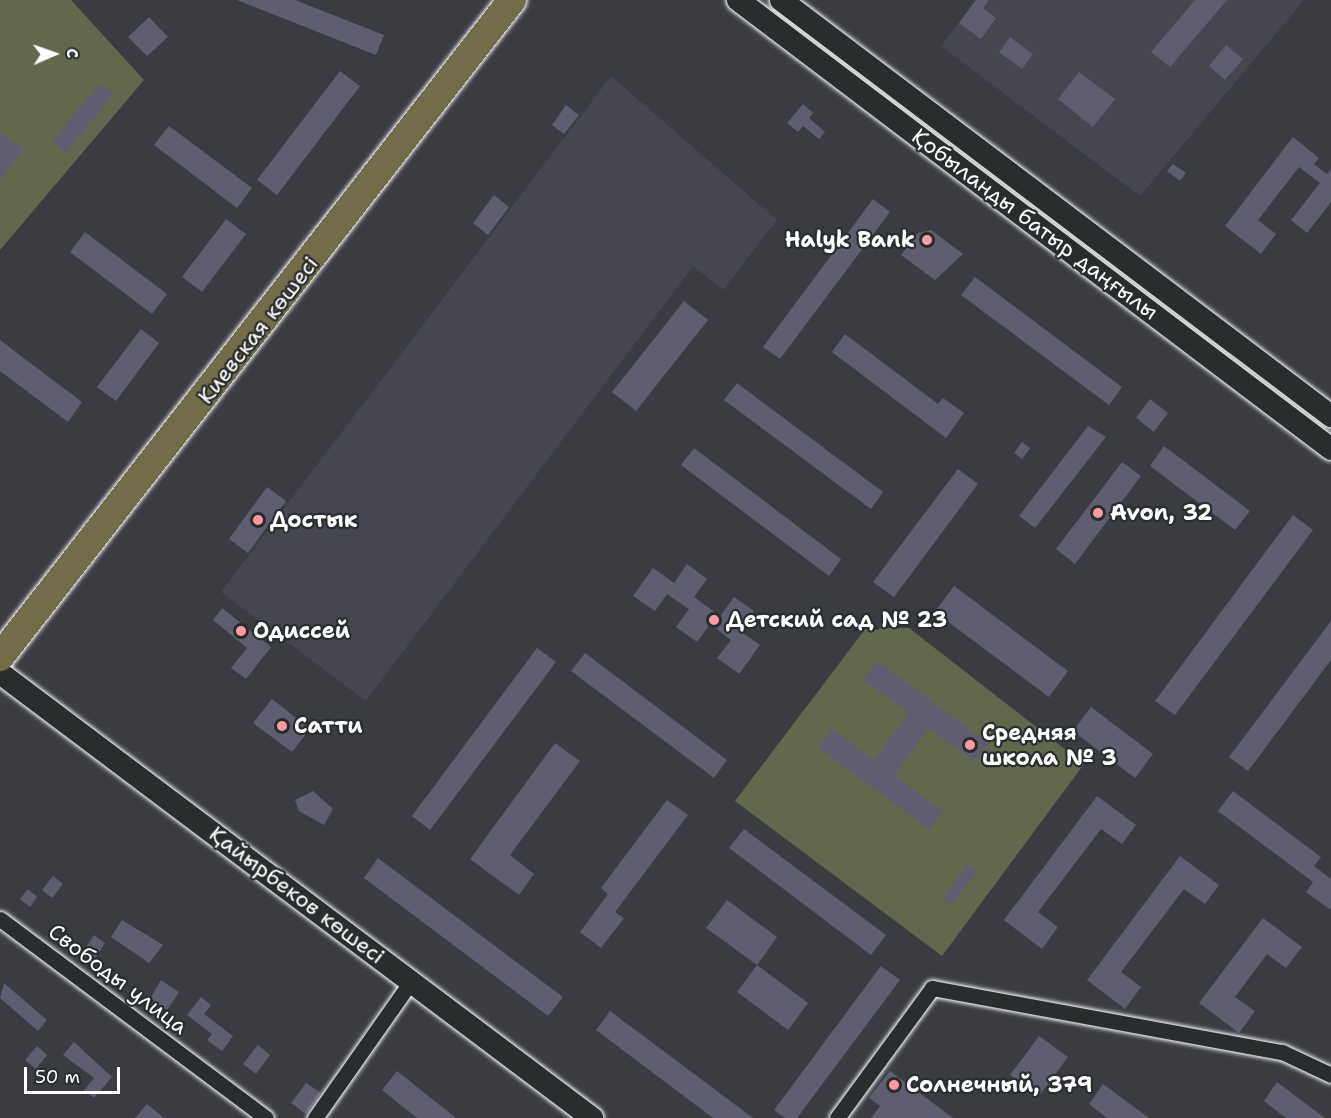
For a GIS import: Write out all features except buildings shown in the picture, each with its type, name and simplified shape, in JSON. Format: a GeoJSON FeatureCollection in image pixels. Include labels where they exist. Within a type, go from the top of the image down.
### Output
{"type":"FeatureCollection","features":[{"type":"Feature","properties":{"kind":"highway","name":"Киевская көшесі"},"geometry":{"type":"LineString","coordinates":[[0,657],[512,0]]}},
{"type":"Feature","properties":{"kind":"street","name":"Қобыланды батыр даңғылы"},"geometry":{"type":"LineString","coordinates":[[738,0],[1331,449]]}},
{"type":"Feature","properties":{"kind":"street","name":"Қобыланды батыр даңғылы"},"geometry":{"type":"LineString","coordinates":[[781,0],[1331,416]]}},
{"type":"Feature","properties":{"kind":"street","name":"Қайырбеков көшесі"},"geometry":{"type":"LineString","coordinates":[[0,673],[412,980],[592,1118]]}},
{"type":"Feature","properties":{"kind":"street","name":"Свободы улица"},"geometry":{"type":"LineString","coordinates":[[0,920],[266,1118]]}},
{"type":"Feature","properties":{"kind":"street"},"geometry":{"type":"LineString","coordinates":[[315,1118],[412,980]]}},
{"type":"Feature","properties":{"kind":"street"},"geometry":{"type":"LineString","coordinates":[[837,1118],[932,988],[1282,1052],[1331,1075]]}},
{"type":"Feature","properties":{"kind":"shaded area"},"geometry":{"type":"Polygon","coordinates":[[[976,0],[1304,0],[1140,196],[941,46],[976,0]]]}},
{"type":"Feature","properties":{"kind":"shaded area"},"geometry":{"type":"Polygon","coordinates":[[[611,76],[777,220],[723,290],[693,266],[366,701],[221,592],[611,76]]]}},
{"type":"Feature","properties":{"kind":"green space"},"geometry":{"type":"Polygon","coordinates":[[[0,0],[71,0],[144,80],[0,250],[0,0]]]}},
{"type":"Feature","properties":{"kind":"green space"},"geometry":{"type":"Polygon","coordinates":[[[866,628],[909,628],[1084,764],[942,956],[735,801],[866,628]]]}},
{"type":"Feature","properties":{"kind":"place","name":"Halyk Bank"},"geometry":{"type":"Point","coordinates":[927,240]}},
{"type":"Feature","properties":{"kind":"place","name":"Avon, 32"},"geometry":{"type":"Point","coordinates":[1098,513]}},
{"type":"Feature","properties":{"kind":"place","name":"Достык"},"geometry":{"type":"Point","coordinates":[258,520]}},
{"type":"Feature","properties":{"kind":"place","name":"Детский сад № 23"},"geometry":{"type":"Point","coordinates":[714,620]}},
{"type":"Feature","properties":{"kind":"place","name":"Одиссей"},"geometry":{"type":"Point","coordinates":[241,631]}},
{"type":"Feature","properties":{"kind":"place","name":"Сатти"},"geometry":{"type":"Point","coordinates":[282,726]}},
{"type":"Feature","properties":{"kind":"place","name":"Средняя школа № 3"},"geometry":{"type":"Point","coordinates":[970,745]}},
{"type":"Feature","properties":{"kind":"place","name":"Солнечный, 379"},"geometry":{"type":"Point","coordinates":[894,1085]}}]}
